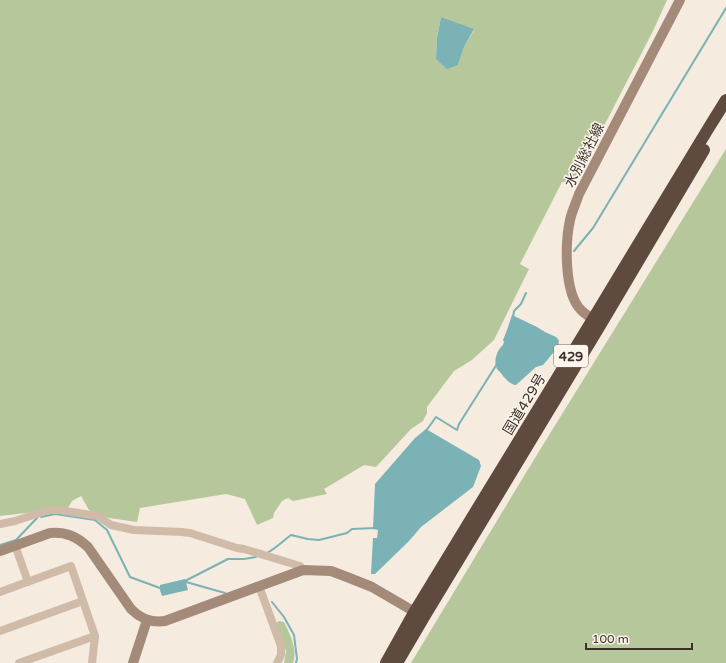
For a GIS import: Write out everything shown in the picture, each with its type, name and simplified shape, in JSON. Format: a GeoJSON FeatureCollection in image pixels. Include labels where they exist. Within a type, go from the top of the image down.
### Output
{"type":"FeatureCollection","features":[{"type":"Feature","properties":{"kind":"highway","name":"国道429号"},"geometry":{"type":"LineString","coordinates":[[597,322],[708,128],[726,100]]}},
{"type":"Feature","properties":{"kind":"highway","name":"国道429号"},"geometry":{"type":"LineString","coordinates":[[386,663],[419,614],[597,322],[726,115]]}},
{"type":"Feature","properties":{"kind":"highway","name":"国道429号"},"geometry":{"type":"LineString","coordinates":[[397,663],[419,614]]}},
{"type":"Feature","properties":{"kind":"street","name":"水別総社線"},"geometry":{"type":"LineString","coordinates":[[597,322],[581,310],[573,297],[570,286],[567,267],[570,219],[579,194],[680,0]]}},
{"type":"Feature","properties":{"kind":"street"},"geometry":{"type":"LineString","coordinates":[[0,524],[16,521],[49,510],[59,510],[98,516],[111,525],[134,530],[190,533],[300,566],[302,570]]}},
{"type":"Feature","properties":{"kind":"street"},"geometry":{"type":"LineString","coordinates":[[0,551],[50,533],[68,534],[82,541],[88,547],[131,609],[140,617],[159,622],[302,570],[331,571],[347,577],[372,587],[419,614]]}},
{"type":"Feature","properties":{"kind":"street"},"geometry":{"type":"LineString","coordinates":[[15,545],[28,582]]}},
{"type":"Feature","properties":{"kind":"street"},"geometry":{"type":"LineString","coordinates":[[0,592],[70,566],[95,636],[92,663]]}},
{"type":"Feature","properties":{"kind":"street"},"geometry":{"type":"LineString","coordinates":[[259,586],[281,646],[281,655],[277,663]]}},
{"type":"Feature","properties":{"kind":"street"},"geometry":{"type":"LineString","coordinates":[[0,631],[83,601]]}},
{"type":"Feature","properties":{"kind":"street"},"geometry":{"type":"LineString","coordinates":[[134,663],[147,620]]}},
{"type":"Feature","properties":{"kind":"street"},"geometry":{"type":"LineString","coordinates":[[19,663],[95,636]]}},
{"type":"Feature","properties":{"kind":"green space"},"geometry":{"type":"Polygon","coordinates":[[[0,0],[667,0],[653,31],[575,182],[562,182],[520,264],[529,269],[494,340],[472,360],[454,371],[427,407],[427,413],[423,421],[411,429],[376,467],[364,465],[324,489],[327,494],[293,501],[288,498],[282,501],[274,513],[273,518],[257,525],[245,499],[226,494],[140,508],[137,522],[109,518],[89,510],[81,496],[72,501],[68,508],[0,516],[0,0]],[[441,17],[437,38],[436,58],[458,65],[464,47],[474,30],[441,17]]]}},
{"type":"Feature","properties":{"kind":"green space"},"geometry":{"type":"Polygon","coordinates":[[[726,149],[726,663],[411,663],[538,453],[726,149]]]}},
{"type":"Feature","properties":{"kind":"green space"},"geometry":{"type":"Polygon","coordinates":[[[279,621],[284,622],[293,642],[295,653],[293,663],[284,663],[286,651],[276,623],[279,621]]]}},
{"type":"Feature","properties":{"kind":"water"},"geometry":{"type":"Polygon","coordinates":[[[441,17],[474,29],[464,47],[458,65],[447,69],[436,59],[437,38],[441,17]]]}},
{"type":"Feature","properties":{"kind":"water"},"geometry":{"type":"Polygon","coordinates":[[[512,315],[556,337],[559,341],[558,347],[543,365],[536,367],[516,385],[511,383],[503,376],[497,369],[495,363],[496,356],[503,345],[503,340],[512,315]]]}},
{"type":"Feature","properties":{"kind":"water"},"geometry":{"type":"Polygon","coordinates":[[[426,429],[479,460],[481,466],[473,487],[421,527],[409,541],[375,574],[371,574],[373,538],[377,538],[378,530],[373,529],[375,484],[415,438],[426,429]]]}},
{"type":"Feature","properties":{"kind":"water"},"geometry":{"type":"Polygon","coordinates":[[[185,579],[188,590],[162,596],[160,585],[185,579]]]}},
{"type":"Feature","properties":{"kind":"waterway"},"geometry":{"type":"LineString","coordinates":[[574,251],[593,228],[726,8]]}},
{"type":"Feature","properties":{"kind":"waterway"},"geometry":{"type":"LineString","coordinates":[[513,318],[514,311],[521,304],[526,293]]}},
{"type":"Feature","properties":{"kind":"waterway"},"geometry":{"type":"LineString","coordinates":[[426,431],[436,417],[457,430],[459,424],[497,364]]}},
{"type":"Feature","properties":{"kind":"waterway"},"geometry":{"type":"LineString","coordinates":[[41,517],[55,514],[95,520],[107,530],[130,577],[160,588]]}},
{"type":"Feature","properties":{"kind":"waterway"},"geometry":{"type":"LineString","coordinates":[[0,545],[16,540],[37,518]]}},
{"type":"Feature","properties":{"kind":"waterway"},"geometry":{"type":"LineString","coordinates":[[267,553],[291,535],[319,540],[347,533],[352,529],[375,528]]}},
{"type":"Feature","properties":{"kind":"waterway"},"geometry":{"type":"LineString","coordinates":[[185,581],[228,559],[256,557]]}},
{"type":"Feature","properties":{"kind":"waterway"},"geometry":{"type":"LineString","coordinates":[[186,582],[225,593]]}},
{"type":"Feature","properties":{"kind":"waterway"},"geometry":{"type":"LineString","coordinates":[[272,602],[284,617],[294,635],[297,659],[296,663]]}}]}
